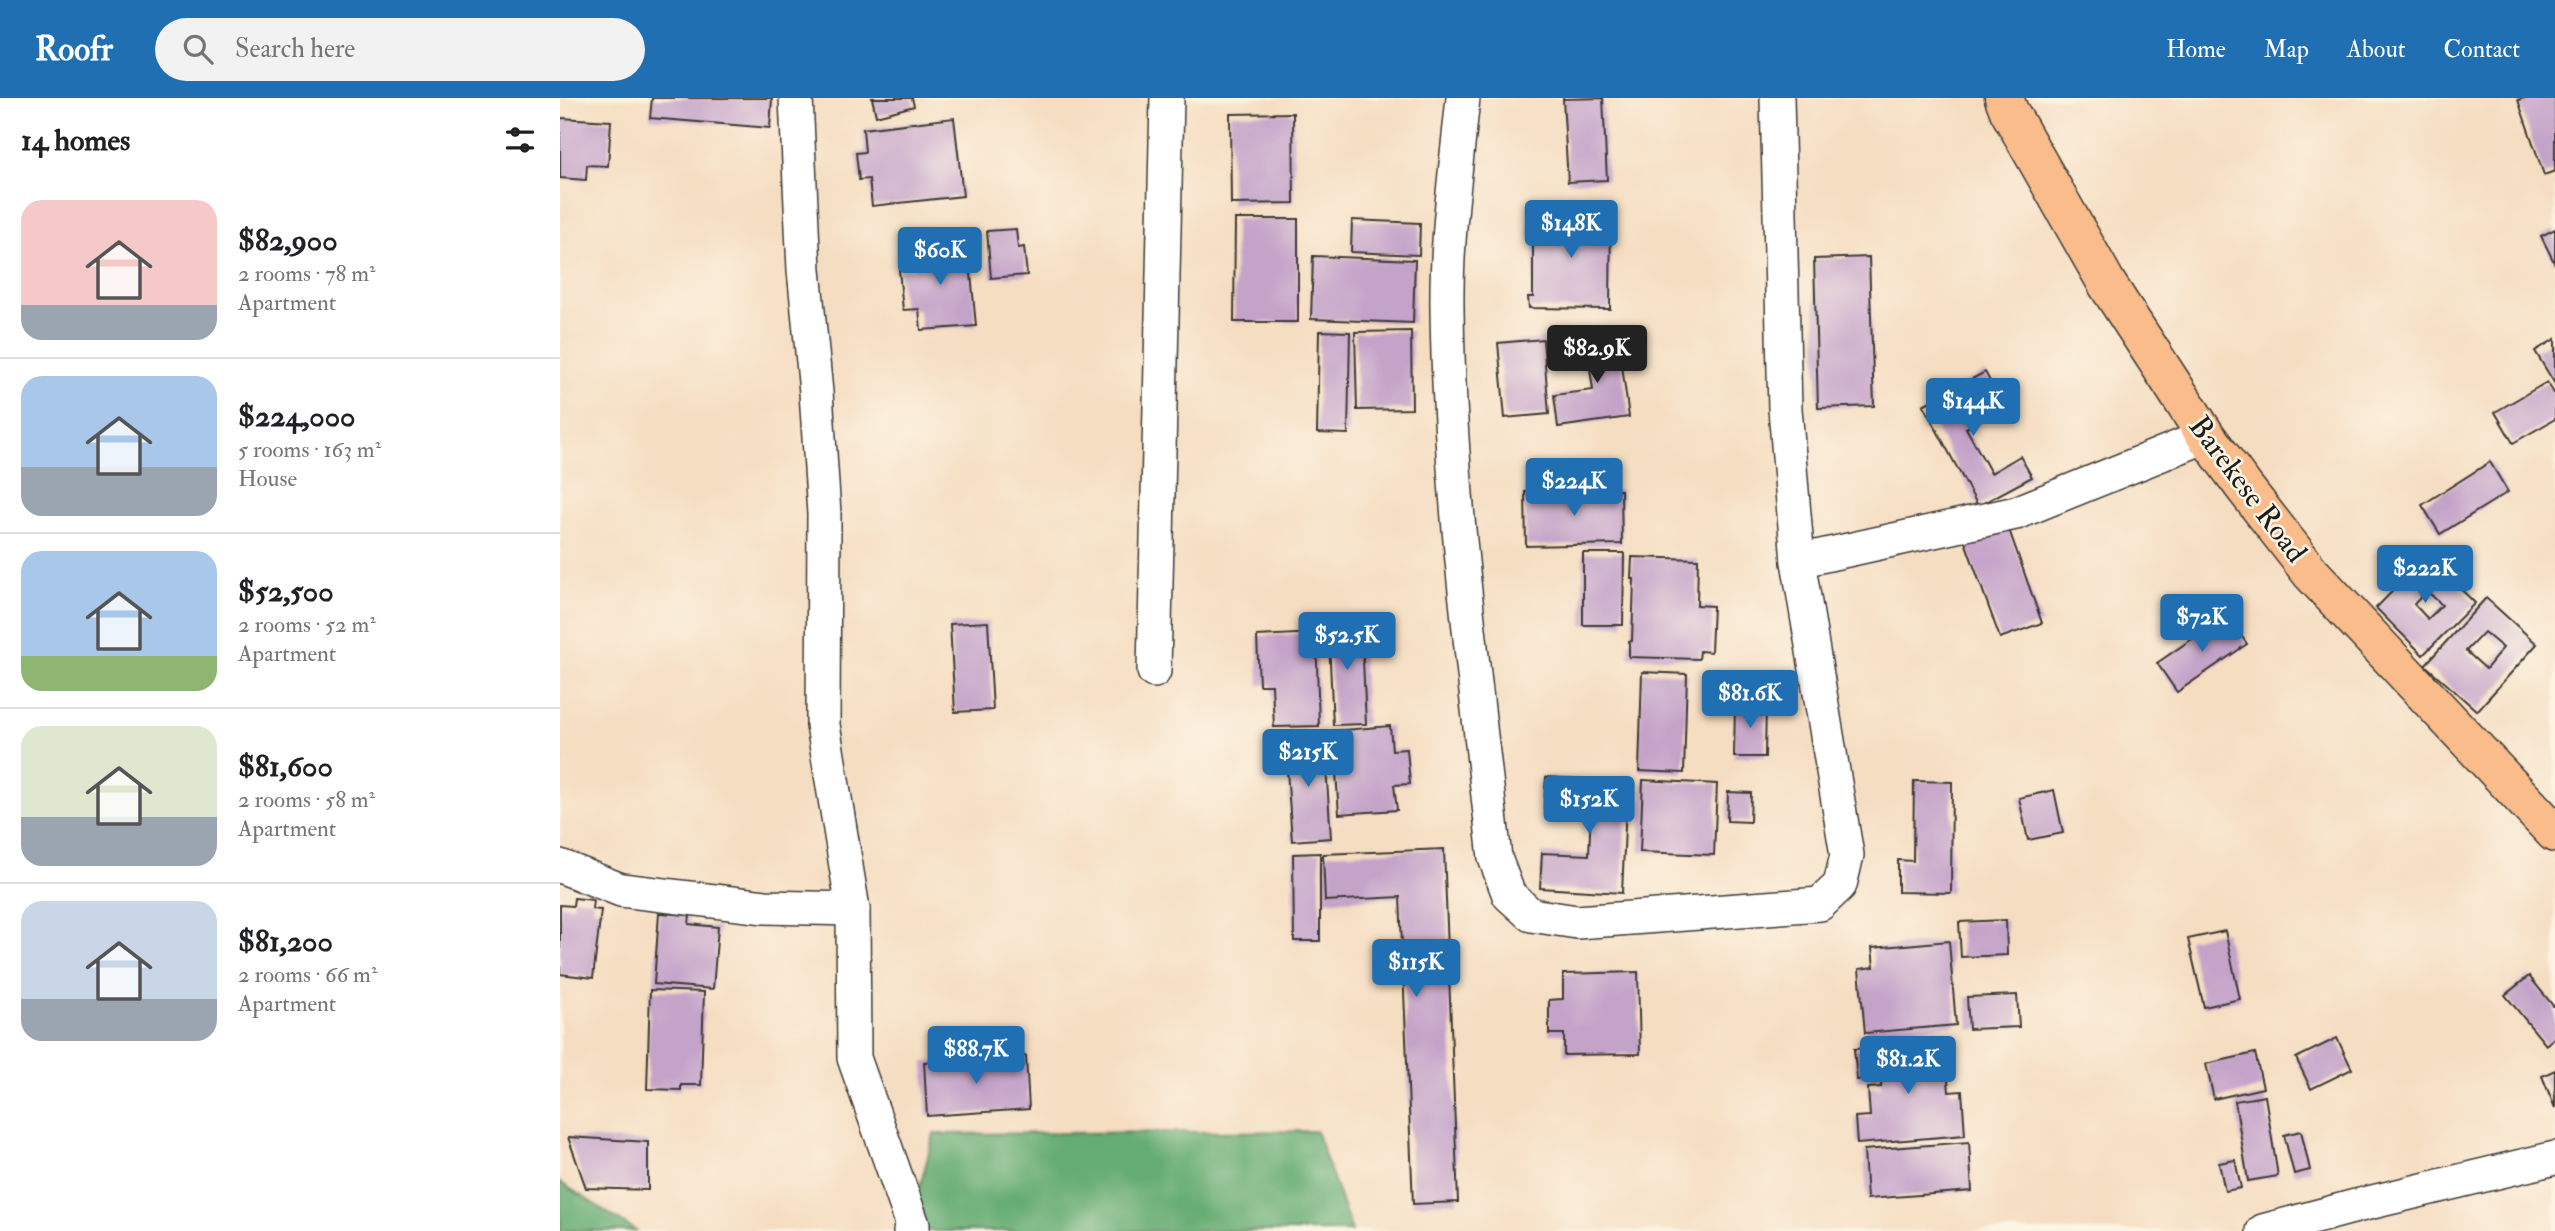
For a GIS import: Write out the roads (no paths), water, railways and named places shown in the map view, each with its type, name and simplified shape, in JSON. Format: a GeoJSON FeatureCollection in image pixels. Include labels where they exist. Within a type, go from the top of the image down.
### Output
{"type":"FeatureCollection","features":[{"type":"Feature","properties":{"kind":"main road","name":"Barekese Road"},"geometry":{"type":"LineString","coordinates":[[2004,98],[2107,284],[2206,436],[2311,573],[2555,833]]}},
{"type":"Feature","properties":{"kind":"street"},"geometry":{"type":"LineString","coordinates":[[796,98],[804,271],[817,391],[824,514],[823,725],[853,909],[854,1058],[913,1224],[910,1231]]}},
{"type":"Feature","properties":{"kind":"street"},"geometry":{"type":"LineString","coordinates":[[1154,671],[1167,98]]}},
{"type":"Feature","properties":{"kind":"street"},"geometry":{"type":"LineString","coordinates":[[1463,98],[1452,203],[1446,306],[1451,446],[1495,858],[1509,895],[1531,915],[1577,922],[1820,904],[1840,886],[1847,855],[1798,561],[1785,409],[1777,98]]}},
{"type":"Feature","properties":{"kind":"street"},"geometry":{"type":"LineString","coordinates":[[1798,561],[2015,513],[2206,436]]}},
{"type":"Feature","properties":{"kind":"street"},"geometry":{"type":"LineString","coordinates":[[560,866],[621,890],[765,907],[853,909]]}},
{"type":"Feature","properties":{"kind":"street"},"geometry":{"type":"LineString","coordinates":[[2263,1231],[2555,1158]]}}]}
